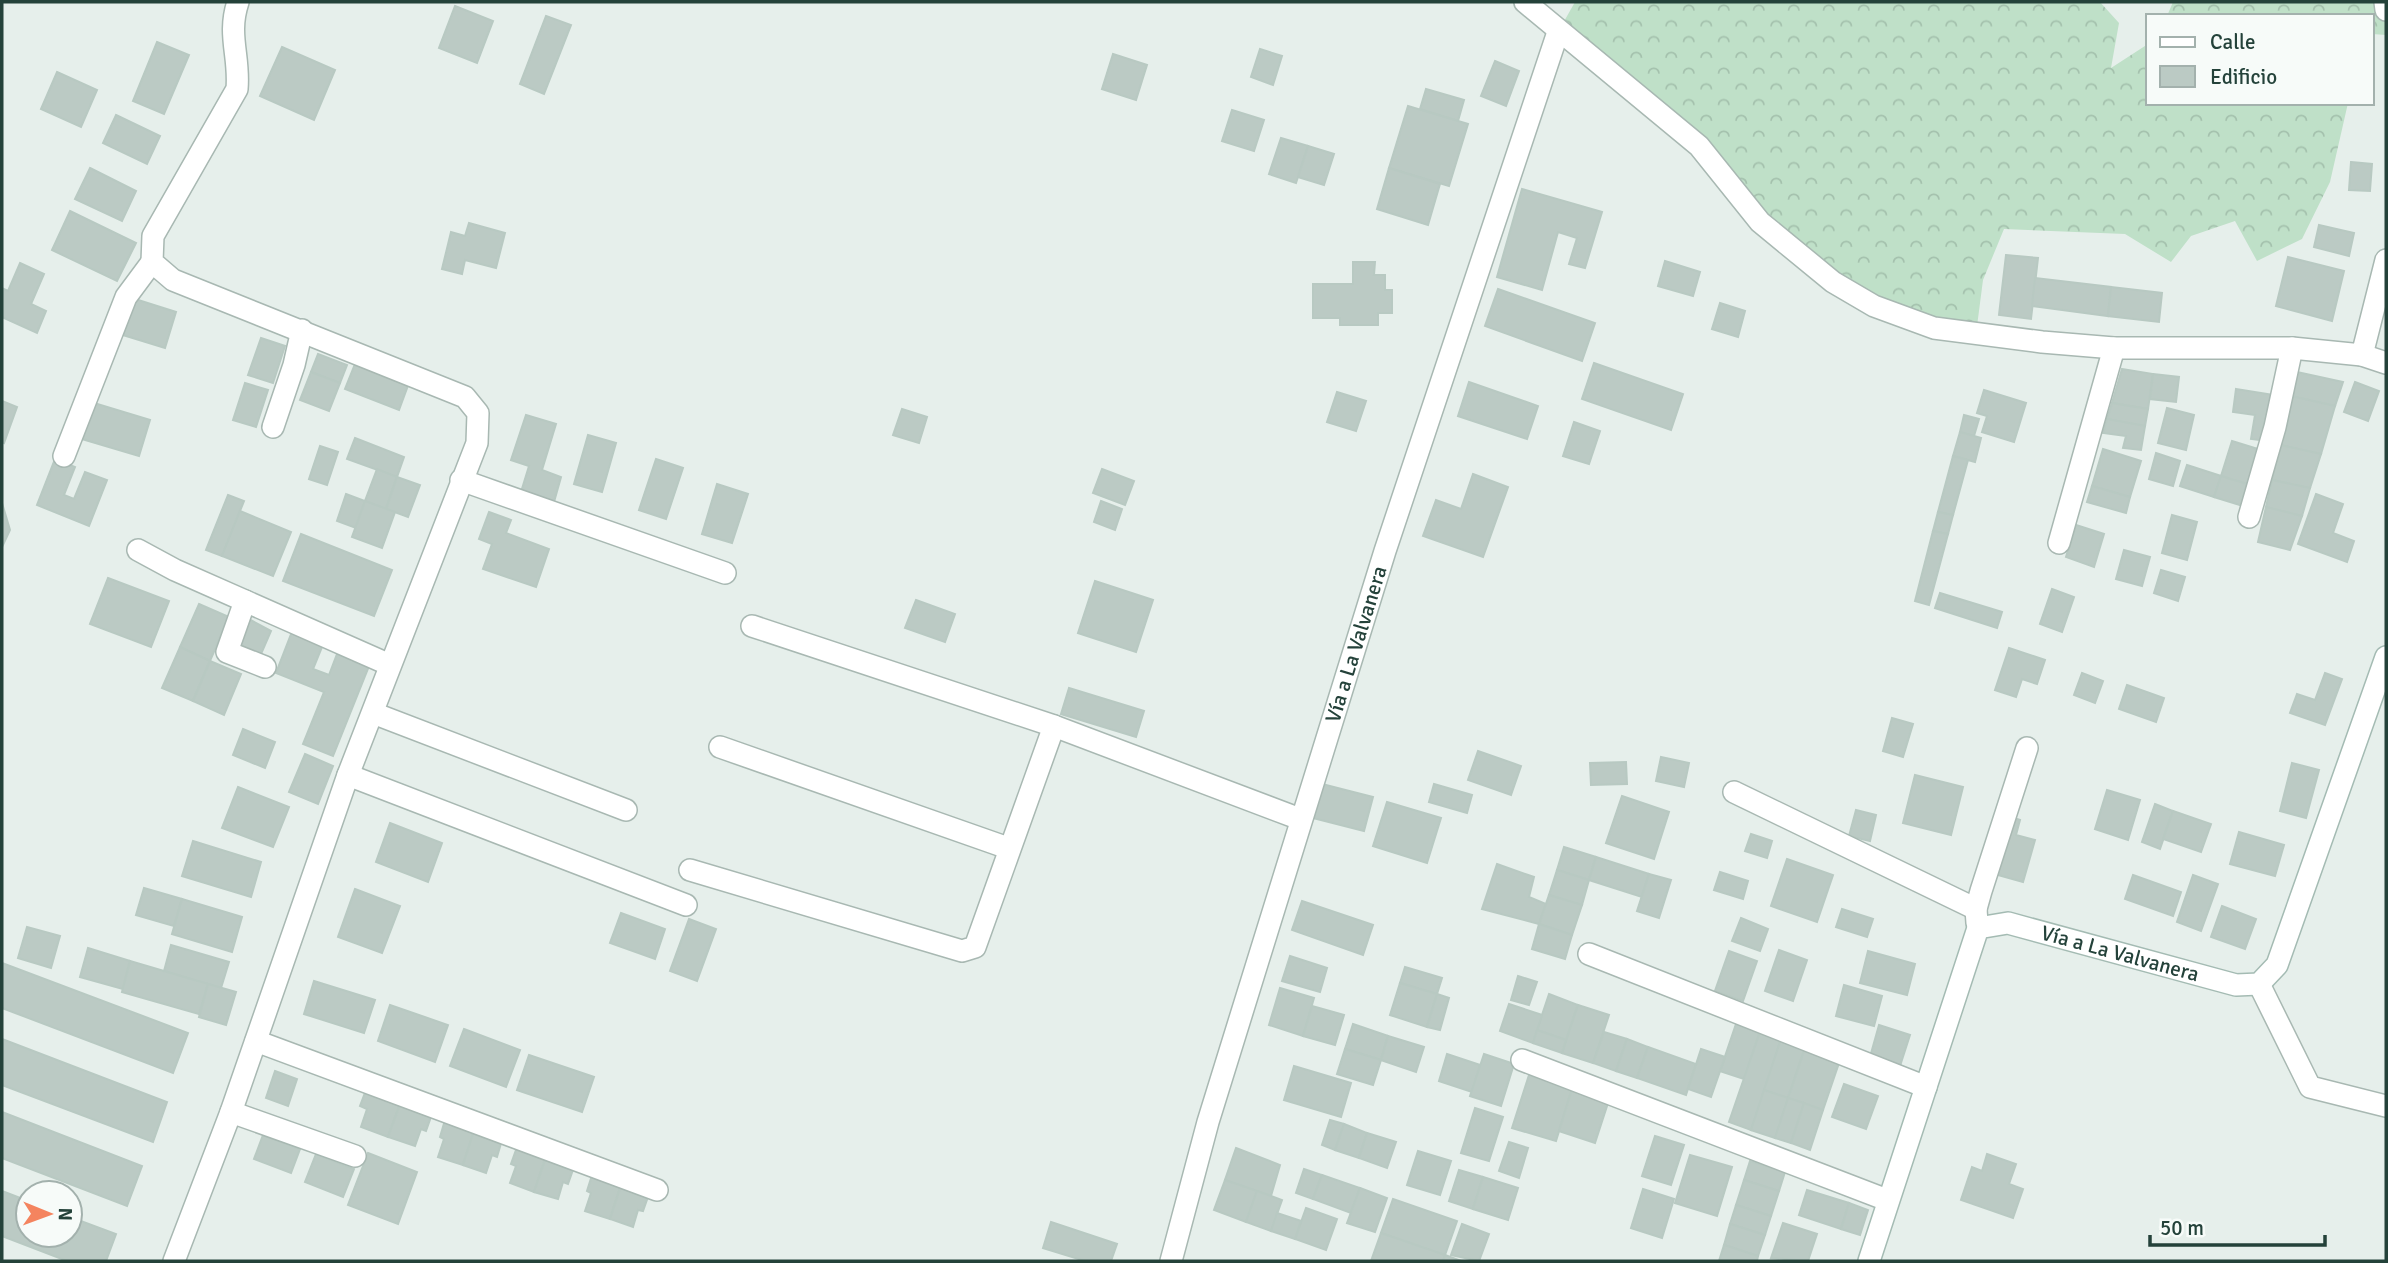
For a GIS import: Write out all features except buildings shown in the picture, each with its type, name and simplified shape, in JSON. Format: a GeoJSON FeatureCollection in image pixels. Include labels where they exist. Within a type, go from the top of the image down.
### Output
{"type":"FeatureCollection","features":[{"type":"Feature","properties":{"kind":"street"},"geometry":{"type":"LineString","coordinates":[[64,456],[126,297],[152,262],[153,236],[237,89],[238,70],[231,34],[238,2]]}},
{"type":"Feature","properties":{"kind":"street"},"geometry":{"type":"LineString","coordinates":[[1525,2],[1699,146],[1760,222],[1833,282],[1874,306],[1934,328],[2114,348],[2292,348],[2362,355],[2386,363]]}},
{"type":"Feature","properties":{"kind":"street"},"geometry":{"type":"LineString","coordinates":[[2385,2],[2386,10]]}},
{"type":"Feature","properties":{"kind":"street","name":"Vía a La Valvanera"},"geometry":{"type":"LineString","coordinates":[[1171,1261],[1208,1122],[1300,819],[1385,551],[1558,32]]}},
{"type":"Feature","properties":{"kind":"street"},"geometry":{"type":"LineString","coordinates":[[2362,355],[2386,260]]}},
{"type":"Feature","properties":{"kind":"street"},"geometry":{"type":"LineString","coordinates":[[152,262],[173,280],[464,397],[478,413],[477,443],[348,775],[231,1112],[174,1261]]}},
{"type":"Feature","properties":{"kind":"street"},"geometry":{"type":"LineString","coordinates":[[273,427],[302,330]]}},
{"type":"Feature","properties":{"kind":"street"},"geometry":{"type":"LineString","coordinates":[[2059,543],[2114,348]]}},
{"type":"Feature","properties":{"kind":"street"},"geometry":{"type":"LineString","coordinates":[[2249,517],[2275,427],[2292,348]]}},
{"type":"Feature","properties":{"kind":"street"},"geometry":{"type":"LineString","coordinates":[[461,480],[725,573]]}},
{"type":"Feature","properties":{"kind":"street"},"geometry":{"type":"LineString","coordinates":[[138,550],[175,570],[390,664]]}},
{"type":"Feature","properties":{"kind":"street"},"geometry":{"type":"LineString","coordinates":[[245,601],[228,652],[265,667]]}},
{"type":"Feature","properties":{"kind":"street"},"geometry":{"type":"LineString","coordinates":[[752,626],[1054,726],[1300,819]]}},
{"type":"Feature","properties":{"kind":"street"},"geometry":{"type":"LineString","coordinates":[[2386,657],[2277,965],[2259,984],[2310,1087],[2386,1106]]}},
{"type":"Feature","properties":{"kind":"street"},"geometry":{"type":"LineString","coordinates":[[373,713],[626,810]]}},
{"type":"Feature","properties":{"kind":"street"},"geometry":{"type":"LineString","coordinates":[[690,870],[962,951],[975,947],[1008,848],[1054,726]]}},
{"type":"Feature","properties":{"kind":"street"},"geometry":{"type":"LineString","coordinates":[[720,747],[1008,848]]}},
{"type":"Feature","properties":{"kind":"street"},"geometry":{"type":"LineString","coordinates":[[1869,1261],[1926,1087],[2027,748]]}},
{"type":"Feature","properties":{"kind":"street"},"geometry":{"type":"LineString","coordinates":[[348,775],[686,905]]}},
{"type":"Feature","properties":{"kind":"street"},"geometry":{"type":"LineString","coordinates":[[1734,792],[1977,918]]}},
{"type":"Feature","properties":{"kind":"street","name":"Vía a La Valvanera"},"geometry":{"type":"LineString","coordinates":[[1977,918],[2008,923],[2236,985],[2259,984]]}},
{"type":"Feature","properties":{"kind":"street"},"geometry":{"type":"LineString","coordinates":[[1589,954],[1926,1087]]}},
{"type":"Feature","properties":{"kind":"street"},"geometry":{"type":"LineString","coordinates":[[256,1041],[657,1190]]}},
{"type":"Feature","properties":{"kind":"street"},"geometry":{"type":"LineString","coordinates":[[1522,1060],[1887,1200]]}},
{"type":"Feature","properties":{"kind":"street"},"geometry":{"type":"LineString","coordinates":[[231,1112],[355,1156]]}},
{"type":"Feature","properties":{"kind":"green space"},"geometry":{"type":"Polygon","coordinates":[[[1575,2],[2100,2],[2119,23],[2111,68],[2146,45],[2146,105],[2348,105],[2330,182],[2302,239],[2257,261],[2235,221],[2191,236],[2171,262],[2125,234],[2004,229],[1983,280],[1976,334],[1833,282],[1699,146],[1558,32],[1575,2]]]}},
{"type":"Feature","properties":{"kind":"green space"},"geometry":{"type":"Polygon","coordinates":[[[2173,2],[2385,2],[2386,35],[2374,34],[2374,14],[2168,14],[2173,2]]]}}]}
